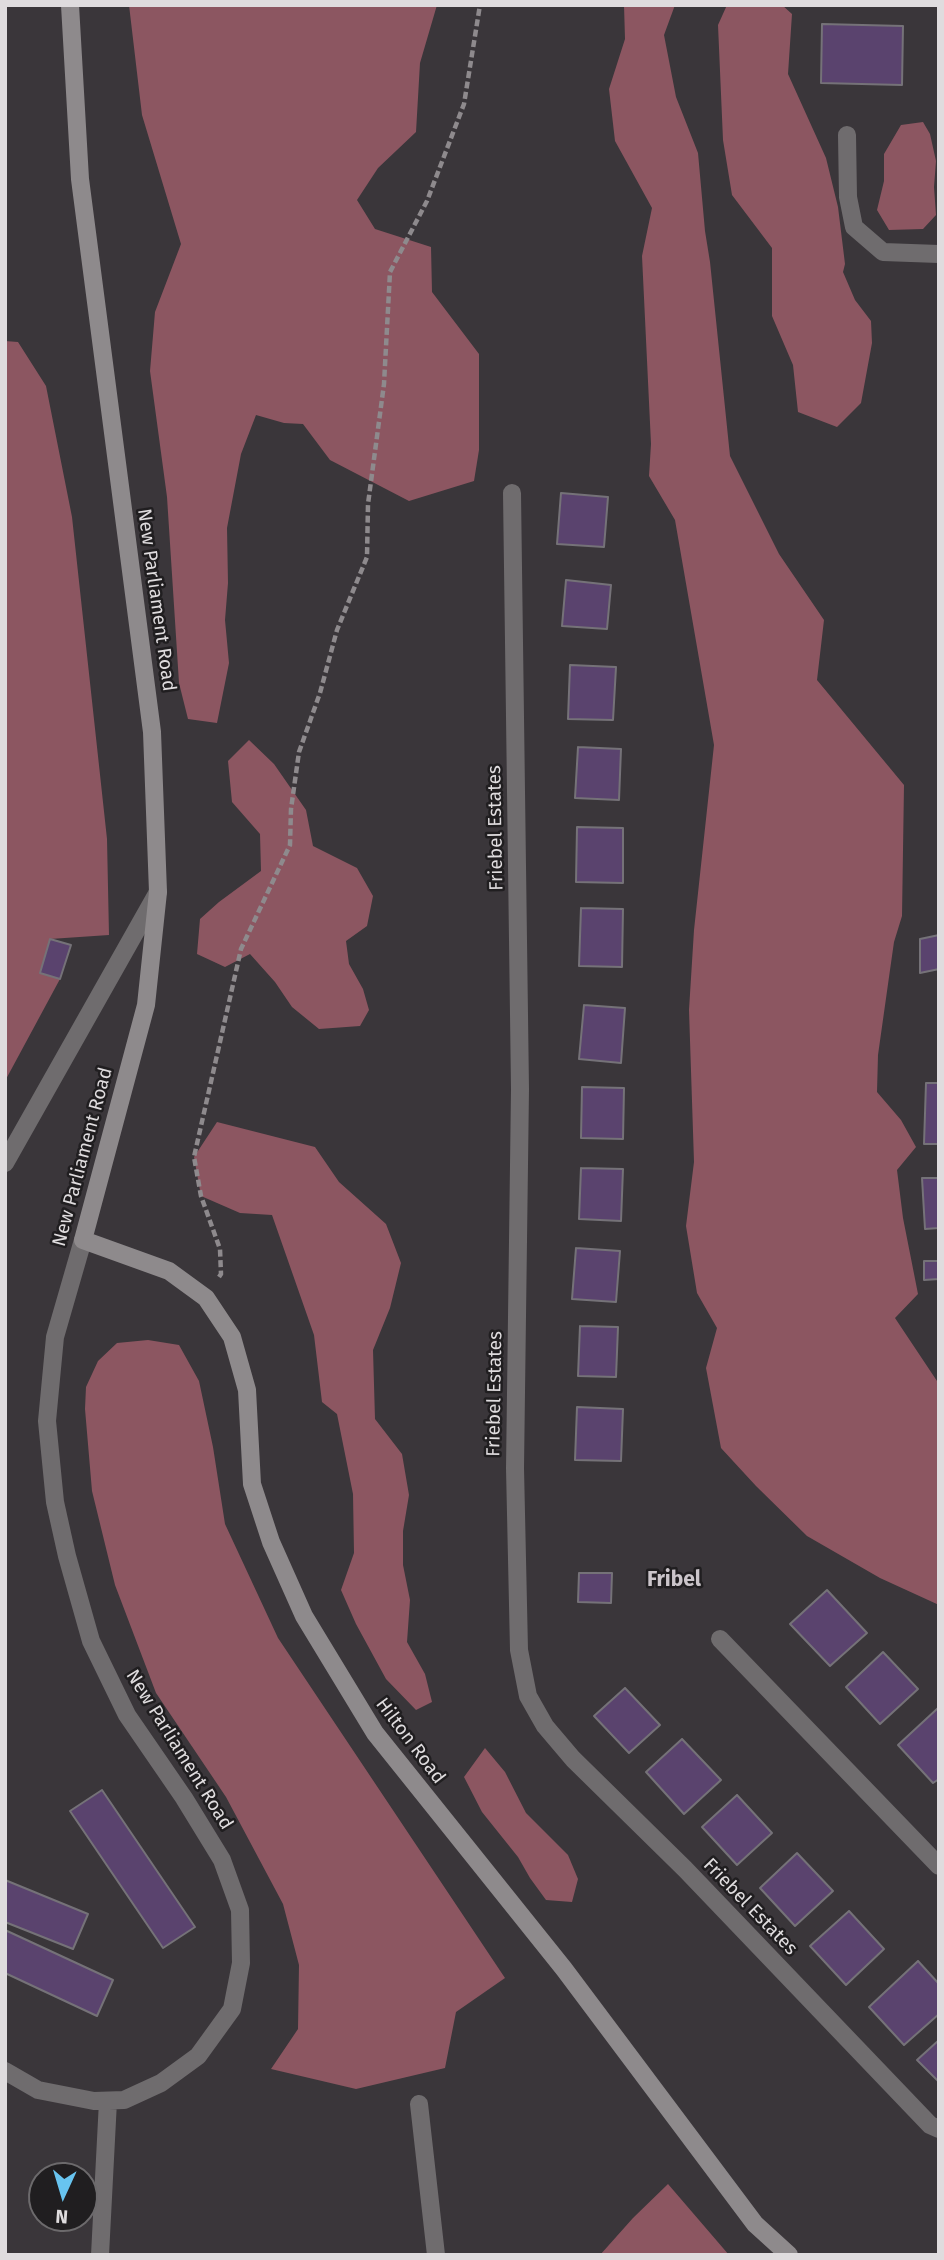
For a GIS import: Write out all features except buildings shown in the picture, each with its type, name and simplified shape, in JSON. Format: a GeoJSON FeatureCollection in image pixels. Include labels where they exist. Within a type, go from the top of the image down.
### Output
{"type":"FeatureCollection","features":[{"type":"Feature","properties":{"kind":"street","name":"New Parliament Road"},"geometry":{"type":"LineString","coordinates":[[5,2071],[38,2090],[94,2101],[124,2100],[161,2083],[198,2056],[232,2009],[241,1963],[240,1910],[222,1860],[184,1798],[127,1715],[91,1641],[55,1502],[47,1421],[55,1337],[146,1005],[158,892],[152,733],[80,179],[70,5]]}},
{"type":"Feature","properties":{"kind":"street"},"geometry":{"type":"LineString","coordinates":[[847,135],[848,197],[854,227],[883,252],[939,254]]}},
{"type":"Feature","properties":{"kind":"street","name":"Friebel Estates"},"geometry":{"type":"LineString","coordinates":[[512,493],[520,1089],[514,1468],[519,1650],[528,1696],[545,1726],[573,1759],[685,1869],[930,2125],[939,2129]]}},
{"type":"Feature","properties":{"kind":"street"},"geometry":{"type":"LineString","coordinates":[[5,1163],[158,892]]}},
{"type":"Feature","properties":{"kind":"street","name":"Hilton Road"},"geometry":{"type":"LineString","coordinates":[[83,1240],[169,1271],[206,1298],[232,1337],[247,1390],[252,1484],[271,1542],[304,1616],[375,1733],[564,1969],[755,2224],[789,2255]]}},
{"type":"Feature","properties":{"kind":"street"},"geometry":{"type":"LineString","coordinates":[[720,1639],[939,1866]]}},
{"type":"Feature","properties":{"kind":"street"},"geometry":{"type":"LineString","coordinates":[[100,2255],[108,2101]]}},
{"type":"Feature","properties":{"kind":"street"},"geometry":{"type":"LineString","coordinates":[[419,2104],[436,2255]]}},
{"type":"Feature","properties":{"kind":"path"},"geometry":{"type":"LineString","coordinates":[[206,1298],[221,1274],[220,1249],[201,1196],[194,1157],[241,949],[290,845],[291,809],[299,752],[320,693],[337,630],[368,557],[368,504],[384,384],[390,272],[427,201],[464,104],[480,5]]}},
{"type":"Feature","properties":{"kind":"shaded area"},"geometry":{"type":"Polygon","coordinates":[[[129,5],[437,5],[420,63],[416,132],[378,168],[357,200],[375,229],[431,247],[432,292],[479,354],[479,450],[474,481],[409,501],[330,460],[303,424],[284,423],[256,415],[241,454],[227,528],[228,583],[225,620],[229,663],[217,723],[188,719],[179,683],[167,497],[150,371],[155,312],[181,244],[142,115],[129,5]]]}},
{"type":"Feature","properties":{"kind":"shaded area"},"geometry":{"type":"Polygon","coordinates":[[[624,5],[675,5],[664,35],[676,97],[698,153],[730,456],[779,554],[824,620],[817,680],[904,785],[902,916],[894,942],[890,970],[878,1055],[877,1092],[901,1120],[916,1147],[897,1170],[918,1294],[895,1318],[939,1384],[939,1605],[880,1578],[807,1536],[721,1448],[706,1368],[717,1328],[697,1293],[686,1226],[694,1162],[689,1010],[694,930],[714,745],[675,520],[649,476],[651,444],[642,256],[652,208],[615,141],[609,89],[625,39],[624,5]]]}},
{"type":"Feature","properties":{"kind":"shaded area"},"geometry":{"type":"Polygon","coordinates":[[[727,5],[782,5],[792,14],[788,74],[826,158],[838,207],[845,264],[843,272],[855,300],[871,321],[872,343],[861,403],[837,427],[798,412],[793,365],[772,316],[772,248],[732,195],[723,140],[718,25],[727,5]]]}},
{"type":"Feature","properties":{"kind":"shaded area"},"geometry":{"type":"Polygon","coordinates":[[[923,122],[930,134],[936,161],[936,215],[923,229],[889,230],[877,210],[884,181],[884,154],[901,125],[923,122]]]}},
{"type":"Feature","properties":{"kind":"shaded area"},"geometry":{"type":"Polygon","coordinates":[[[5,341],[18,342],[46,386],[72,517],[107,839],[109,935],[50,939],[40,973],[60,979],[5,1081],[5,341]]]}},
{"type":"Feature","properties":{"kind":"shaded area"},"geometry":{"type":"Polygon","coordinates":[[[249,740],[274,764],[306,810],[313,846],[357,868],[373,896],[367,926],[346,941],[349,964],[363,989],[369,1010],[360,1026],[319,1029],[292,1007],[275,982],[250,954],[225,967],[197,954],[200,919],[261,871],[260,834],[232,802],[228,761],[249,740]]]}},
{"type":"Feature","properties":{"kind":"shaded area"},"geometry":{"type":"Polygon","coordinates":[[[217,1122],[315,1147],[339,1182],[386,1224],[401,1263],[390,1308],[373,1350],[375,1419],[402,1454],[409,1495],[403,1531],[403,1565],[410,1600],[407,1642],[425,1674],[432,1702],[416,1710],[386,1679],[341,1590],[354,1553],[353,1494],[337,1414],[322,1402],[314,1335],[272,1215],[240,1213],[201,1196],[194,1157],[217,1122]]]}},
{"type":"Feature","properties":{"kind":"shaded area"},"geometry":{"type":"Polygon","coordinates":[[[148,1340],[179,1345],[199,1381],[225,1524],[278,1638],[505,1978],[456,2012],[445,2068],[356,2089],[271,2069],[298,2029],[299,1965],[283,1904],[226,1797],[156,1693],[115,1585],[92,1491],[85,1409],[86,1387],[98,1361],[117,1343],[148,1340]]]}},
{"type":"Feature","properties":{"kind":"shaded area"},"geometry":{"type":"Polygon","coordinates":[[[485,1748],[505,1772],[526,1813],[568,1855],[578,1879],[572,1902],[546,1900],[518,1857],[482,1812],[464,1777],[485,1748]]]}},
{"type":"Feature","properties":{"kind":"shaded area"},"geometry":{"type":"Polygon","coordinates":[[[668,2184],[729,2255],[600,2255],[633,2218],[668,2184]]]}},
{"type":"Feature","properties":{"kind":"district","name":"Fribel"},"geometry":{"type":"Point","coordinates":[674,1580]}}]}
